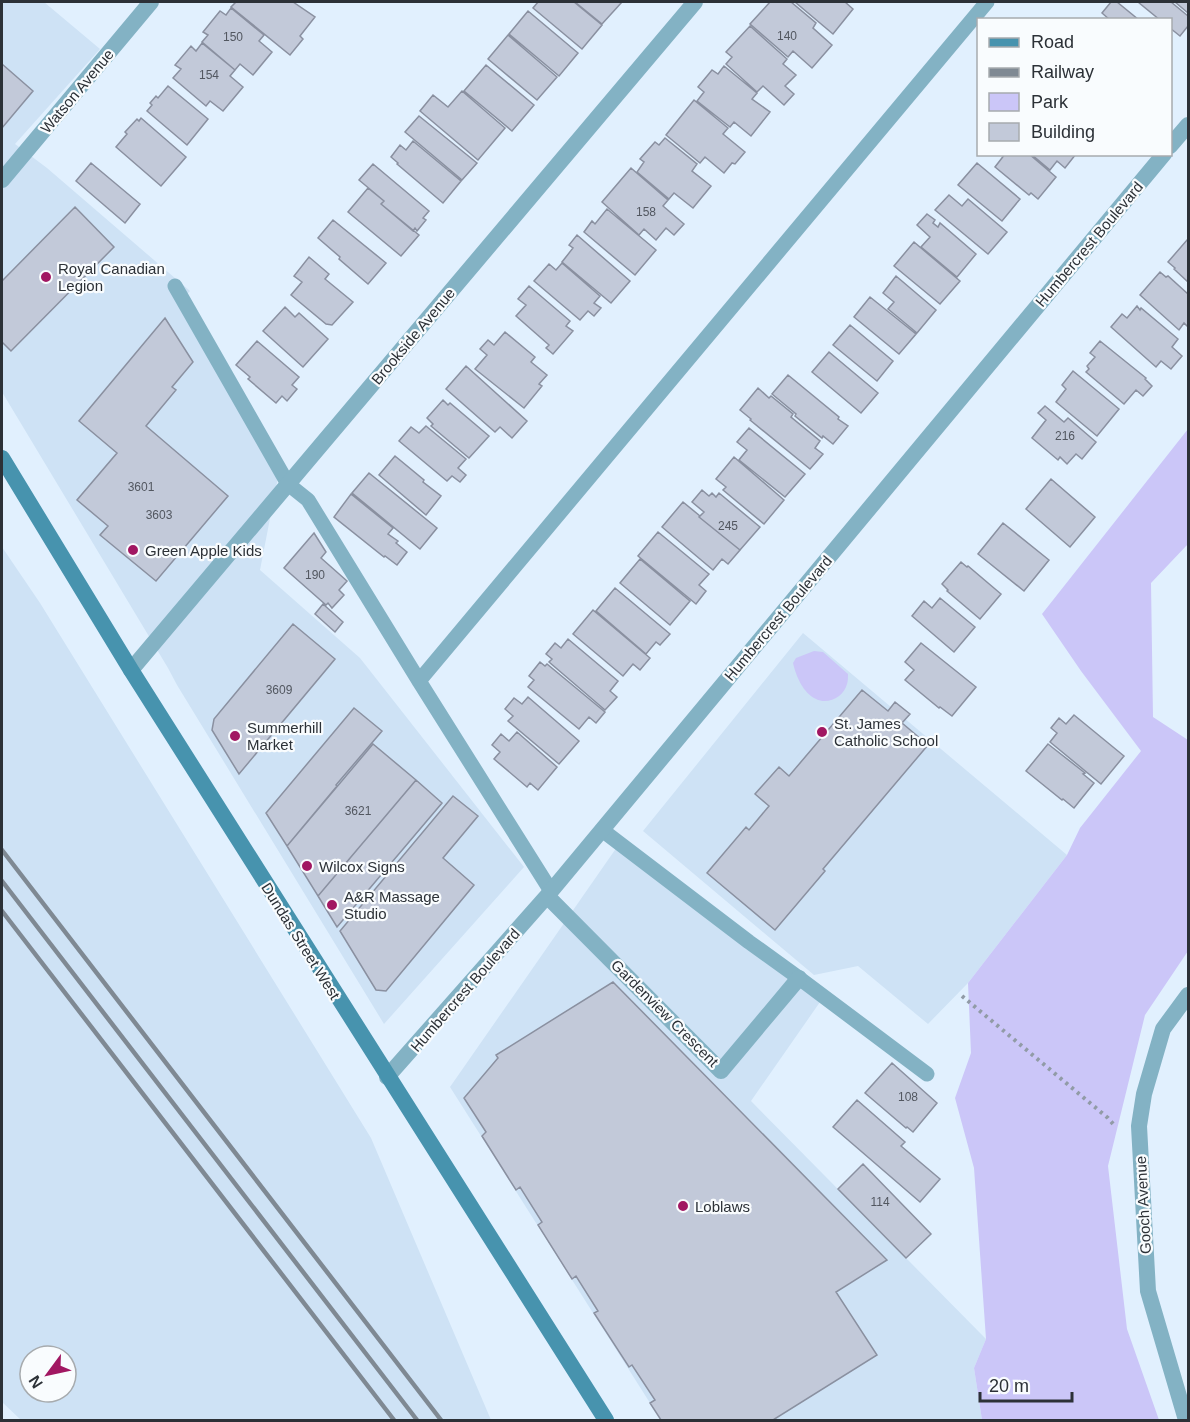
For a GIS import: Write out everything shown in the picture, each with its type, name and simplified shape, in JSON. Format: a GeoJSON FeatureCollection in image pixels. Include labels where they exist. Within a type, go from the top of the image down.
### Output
{"type":"FeatureCollection","features":[{"type":"Feature","properties":{"kind":"main road","name":"Dundas Street West"},"geometry":{"type":"LineString","coordinates":[[2,458],[131,670],[606,1420]]}},
{"type":"Feature","properties":{"kind":"street","name":"Watson Avenue"},"geometry":{"type":"LineString","coordinates":[[2,180],[152,2]]}},
{"type":"Feature","properties":{"kind":"street","name":"Brookside Avenue"},"geometry":{"type":"LineString","coordinates":[[131,670],[695,2]]}},
{"type":"Feature","properties":{"kind":"street"},"geometry":{"type":"LineString","coordinates":[[1172,144],[1188,125]]}},
{"type":"Feature","properties":{"kind":"street","name":"Humbercrest Boulevard"},"geometry":{"type":"LineString","coordinates":[[387,1077],[549,894],[1162,156]]}},
{"type":"Feature","properties":{"kind":"street","name":"Gardenview Crescent"},"geometry":{"type":"LineString","coordinates":[[549,894],[721,1071],[799,978]]}},
{"type":"Feature","properties":{"kind":"street","name":"Gooch Avenue"},"geometry":{"type":"LineString","coordinates":[[1186,1420],[1148,1291],[1139,1126],[1144,1094],[1163,1029],[1188,995]]}},
{"type":"Feature","properties":{"kind":"lane"},"geometry":{"type":"LineString","coordinates":[[419,681],[987,2]]}},
{"type":"Feature","properties":{"kind":"lane"},"geometry":{"type":"LineString","coordinates":[[175,286],[288,484],[308,500],[549,894]]}},
{"type":"Feature","properties":{"kind":"lane"},"geometry":{"type":"LineString","coordinates":[[602,830],[927,1074]]}},
{"type":"Feature","properties":{"kind":"path"},"geometry":{"type":"LineString","coordinates":[[962,996],[1114,1125]]}},
{"type":"Feature","properties":{"kind":"shaded area"},"geometry":{"type":"Polygon","coordinates":[[[2,2],[44,2],[100,49],[15,144],[47,168],[190,291],[180,301],[281,462],[260,570],[360,658],[524,867],[384,1024],[2,392],[2,2]]]}},
{"type":"Feature","properties":{"kind":"shaded area"},"geometry":{"type":"Polygon","coordinates":[[[2,547],[40,603],[371,1138],[491,1420],[21,1420],[2,1402],[2,547]]]}},
{"type":"Feature","properties":{"kind":"shaded area","name":"St. James Catholic School"},"geometry":{"type":"Polygon","coordinates":[[[803,633],[1067,855],[968,983],[928,1024],[858,966],[814,975],[643,831],[803,633]]]}},
{"type":"Feature","properties":{"kind":"shaded area","name":"Loblaws"},"geometry":{"type":"Polygon","coordinates":[[[617,847],[820,1002],[751,1101],[986,1339],[974,1368],[982,1420],[661,1420],[650,1403],[450,1087],[617,847]]]}},
{"type":"Feature","properties":{"kind":"green space"},"geometry":{"type":"Polygon","coordinates":[[[1188,429],[1188,544],[1151,583],[1153,717],[1188,740],[1188,951],[1145,1015],[1108,1166],[1127,1329],[1159,1420],[982,1420],[974,1368],[986,1339],[974,1168],[955,1098],[971,1053],[968,983],[1067,855],[1080,828],[1141,751],[1042,614],[1188,429]]]}},
{"type":"Feature","properties":{"kind":"green space"},"geometry":{"type":"Polygon","coordinates":[[[814,651],[823,652],[848,674],[848,682],[843,693],[835,699],[821,701],[816,699],[807,693],[798,679],[793,663],[796,658],[814,651]]]}},
{"type":"Feature","properties":{"kind":"building"},"geometry":{"type":"Polygon","coordinates":[[[236,2],[293,2],[315,17],[300,36],[303,39],[290,55],[231,7],[236,2]]]}},
{"type":"Feature","properties":{"kind":"building"},"geometry":{"type":"Polygon","coordinates":[[[538,2],[574,2],[602,25],[582,49],[533,8],[538,2]]]}},
{"type":"Feature","properties":{"kind":"building"},"geometry":{"type":"Polygon","coordinates":[[[575,2],[622,2],[602,24],[575,2]]]}},
{"type":"Feature","properties":{"kind":"building"},"geometry":{"type":"Polygon","coordinates":[[[770,2],[791,2],[816,23],[813,28],[832,45],[812,68],[793,51],[788,57],[750,24],[770,2]]]}},
{"type":"Feature","properties":{"kind":"building"},"geometry":{"type":"Polygon","coordinates":[[[795,2],[845,2],[853,9],[833,34],[795,2]]]}},
{"type":"Feature","properties":{"kind":"building"},"geometry":{"type":"Polygon","coordinates":[[[1111,2],[1117,2],[1137,18],[1108,18],[1102,13],[1111,2]]]}},
{"type":"Feature","properties":{"kind":"building"},"geometry":{"type":"Polygon","coordinates":[[[1138,2],[1171,2],[1188,16],[1188,26],[1180,36],[1172,30],[1172,18],[1158,18],[1138,2]]]}},
{"type":"Feature","properties":{"kind":"building"},"geometry":{"type":"Polygon","coordinates":[[[1175,2],[1188,2],[1188,13],[1175,2]]]}},
{"type":"Feature","properties":{"kind":"building"},"geometry":{"type":"Polygon","coordinates":[[[231,8],[264,35],[259,41],[272,52],[253,75],[240,64],[235,70],[202,42],[208,35],[203,32],[220,11],[226,15],[231,8]]]}},
{"type":"Feature","properties":{"kind":"building"},"geometry":{"type":"Polygon","coordinates":[[[528,11],[578,53],[559,76],[509,34],[528,11]]]}},
{"type":"Feature","properties":{"kind":"building"},"geometry":{"type":"Polygon","coordinates":[[[750,26],[787,59],[783,64],[796,75],[785,86],[794,94],[784,105],[763,86],[757,92],[726,64],[732,57],[726,52],[750,26]]]}},
{"type":"Feature","properties":{"kind":"building"},"geometry":{"type":"Polygon","coordinates":[[[508,35],[557,77],[537,100],[488,59],[508,35]]]}},
{"type":"Feature","properties":{"kind":"building"},"geometry":{"type":"Polygon","coordinates":[[[202,43],[235,70],[230,76],[243,87],[223,111],[210,101],[206,106],[173,78],[181,69],[175,65],[191,46],[196,51],[202,43]]]}},
{"type":"Feature","properties":{"kind":"building"},"geometry":{"type":"Polygon","coordinates":[[[2,64],[33,91],[2,128],[2,64]]]}},
{"type":"Feature","properties":{"kind":"building"},"geometry":{"type":"Polygon","coordinates":[[[486,65],[534,105],[512,131],[464,91],[486,65]]]}},
{"type":"Feature","properties":{"kind":"building"},"geometry":{"type":"Polygon","coordinates":[[[724,66],[757,93],[752,99],[770,112],[751,136],[734,122],[730,127],[697,101],[704,92],[698,87],[712,70],[718,74],[724,66]]]}},
{"type":"Feature","properties":{"kind":"building"},"geometry":{"type":"Polygon","coordinates":[[[168,86],[208,119],[187,145],[147,111],[152,105],[150,103],[156,96],[158,98],[168,86]]]}},
{"type":"Feature","properties":{"kind":"building"},"geometry":{"type":"Polygon","coordinates":[[[462,91],[505,128],[478,160],[420,111],[433,95],[448,107],[462,91]]]}},
{"type":"Feature","properties":{"kind":"building"},"geometry":{"type":"Polygon","coordinates":[[[694,100],[728,128],[723,134],[745,152],[724,173],[705,157],[700,163],[666,135],[694,100]]]}},
{"type":"Feature","properties":{"kind":"building"},"geometry":{"type":"Polygon","coordinates":[[[419,116],[477,163],[462,180],[405,132],[419,116]]]}},
{"type":"Feature","properties":{"kind":"building"},"geometry":{"type":"Polygon","coordinates":[[[141,118],[186,157],[161,186],[116,147],[127,134],[125,132],[137,119],[139,121],[141,118]]]}},
{"type":"Feature","properties":{"kind":"building"},"geometry":{"type":"Polygon","coordinates":[[[665,138],[697,164],[692,171],[711,186],[693,208],[674,193],[669,199],[637,172],[644,162],[640,159],[655,142],[659,145],[665,138]]]}},
{"type":"Feature","properties":{"kind":"building"},"geometry":{"type":"Polygon","coordinates":[[[413,141],[461,181],[443,203],[391,157],[400,145],[406,150],[413,141]]]}},
{"type":"Feature","properties":{"kind":"building"},"geometry":{"type":"Polygon","coordinates":[[[1003,156],[1031,156],[1056,177],[1038,199],[1031,193],[1029,195],[995,167],[1003,156]]]}},
{"type":"Feature","properties":{"kind":"building"},"geometry":{"type":"Polygon","coordinates":[[[1033,156],[1074,156],[1065,168],[1057,161],[1050,170],[1033,156]]]}},
{"type":"Feature","properties":{"kind":"building"},"geometry":{"type":"Polygon","coordinates":[[[91,163],[140,204],[125,223],[76,181],[91,163]]]}},
{"type":"Feature","properties":{"kind":"building"},"geometry":{"type":"Polygon","coordinates":[[[977,163],[1020,199],[1002,221],[958,185],[977,163]]]}},
{"type":"Feature","properties":{"kind":"building"},"geometry":{"type":"Polygon","coordinates":[[[373,164],[429,211],[423,218],[426,220],[417,231],[415,228],[413,231],[381,204],[384,201],[359,180],[373,164]]]}},
{"type":"Feature","properties":{"kind":"building"},"geometry":{"type":"Polygon","coordinates":[[[631,168],[668,200],[663,206],[684,224],[674,235],[666,228],[656,240],[644,229],[639,235],[602,202],[631,168]]]}},
{"type":"Feature","properties":{"kind":"building"},"geometry":{"type":"Polygon","coordinates":[[[368,188],[384,201],[381,204],[419,235],[401,256],[348,212],[368,188]]]}},
{"type":"Feature","properties":{"kind":"building"},"geometry":{"type":"Polygon","coordinates":[[[949,195],[962,206],[968,199],[1007,232],[988,254],[935,210],[949,195]]]}},
{"type":"Feature","properties":{"kind":"building","name":"Royal Canadian Legion"},"geometry":{"type":"Polygon","coordinates":[[[75,207],[114,247],[11,351],[2,342],[2,281],[75,207]]]}},
{"type":"Feature","properties":{"kind":"building"},"geometry":{"type":"Polygon","coordinates":[[[607,209],[656,250],[635,275],[584,232],[592,221],[595,224],[607,209]]]}},
{"type":"Feature","properties":{"kind":"building"},"geometry":{"type":"Polygon","coordinates":[[[927,214],[935,220],[933,223],[938,227],[940,223],[976,254],[957,277],[921,247],[930,237],[917,225],[927,214]]]}},
{"type":"Feature","properties":{"kind":"building"},"geometry":{"type":"Polygon","coordinates":[[[333,220],[386,263],[368,284],[318,238],[333,220]]]}},
{"type":"Feature","properties":{"kind":"building"},"geometry":{"type":"Polygon","coordinates":[[[577,235],[630,281],[611,303],[562,262],[573,248],[569,245],[577,235]]]}},
{"type":"Feature","properties":{"kind":"building"},"geometry":{"type":"Polygon","coordinates":[[[1188,241],[1188,282],[1168,262],[1188,241]]]}},
{"type":"Feature","properties":{"kind":"building"},"geometry":{"type":"Polygon","coordinates":[[[914,242],[960,281],[940,304],[894,266],[914,242]]]}},
{"type":"Feature","properties":{"kind":"building"},"geometry":{"type":"Polygon","coordinates":[[[309,257],[329,274],[325,279],[353,302],[332,325],[326,324],[291,295],[302,282],[294,276],[309,257]]]}},
{"type":"Feature","properties":{"kind":"building"},"geometry":{"type":"Polygon","coordinates":[[[562,263],[600,296],[594,303],[601,308],[594,316],[588,311],[580,320],[534,281],[549,264],[556,270],[562,263]]]}},
{"type":"Feature","properties":{"kind":"building"},"geometry":{"type":"Polygon","coordinates":[[[1160,272],[1188,294],[1188,327],[1184,323],[1179,330],[1140,295],[1160,272]]]}},
{"type":"Feature","properties":{"kind":"building"},"geometry":{"type":"Polygon","coordinates":[[[896,276],[936,310],[917,333],[888,309],[894,302],[883,293],[896,276]]]}},
{"type":"Feature","properties":{"kind":"building"},"geometry":{"type":"Polygon","coordinates":[[[529,286],[570,321],[566,326],[573,331],[553,354],[546,348],[549,345],[516,316],[526,305],[518,299],[529,286]]]}},
{"type":"Feature","properties":{"kind":"building"},"geometry":{"type":"Polygon","coordinates":[[[870,297],[916,334],[899,354],[854,317],[870,297]]]}},
{"type":"Feature","properties":{"kind":"building"},"geometry":{"type":"Polygon","coordinates":[[[1137,306],[1178,339],[1172,347],[1182,356],[1171,369],[1161,361],[1156,367],[1111,327],[1122,314],[1127,318],[1137,306]]]}},
{"type":"Feature","properties":{"kind":"building"},"geometry":{"type":"Polygon","coordinates":[[[285,307],[295,317],[299,313],[328,339],[303,367],[263,331],[285,307]]]}},
{"type":"Feature","properties":{"kind":"building"},"geometry":{"type":"Polygon","coordinates":[[[165,318],[193,362],[172,387],[176,390],[146,426],[228,496],[156,581],[100,535],[108,526],[77,500],[117,453],[79,421],[165,318]]]}},
{"type":"Feature","properties":{"kind":"building"},"geometry":{"type":"Polygon","coordinates":[[[850,325],[893,361],[877,381],[833,345],[850,325]]]}},
{"type":"Feature","properties":{"kind":"building"},"geometry":{"type":"Polygon","coordinates":[[[505,332],[535,357],[531,362],[547,375],[539,384],[542,386],[524,408],[475,369],[487,355],[480,349],[488,340],[494,345],[505,332]]]}},
{"type":"Feature","properties":{"kind":"building"},"geometry":{"type":"Polygon","coordinates":[[[257,341],[299,377],[292,385],[297,389],[287,401],[282,396],[276,403],[248,379],[250,377],[236,365],[257,341]]]}},
{"type":"Feature","properties":{"kind":"building"},"geometry":{"type":"Polygon","coordinates":[[[1100,341],[1146,378],[1152,386],[1143,396],[1136,390],[1124,404],[1086,372],[1089,369],[1087,366],[1095,357],[1090,353],[1100,341]]]}},
{"type":"Feature","properties":{"kind":"building"},"geometry":{"type":"Polygon","coordinates":[[[829,352],[878,393],[861,413],[812,372],[829,352]]]}},
{"type":"Feature","properties":{"kind":"building"},"geometry":{"type":"Polygon","coordinates":[[[466,366],[527,421],[512,438],[500,427],[495,432],[446,389],[466,366]]]}},
{"type":"Feature","properties":{"kind":"building"},"geometry":{"type":"Polygon","coordinates":[[[1073,371],[1119,409],[1097,436],[1056,402],[1066,389],[1062,385],[1073,371]]]}},
{"type":"Feature","properties":{"kind":"building"},"geometry":{"type":"Polygon","coordinates":[[[788,375],[848,426],[833,444],[795,416],[796,414],[772,394],[788,375]]]}},
{"type":"Feature","properties":{"kind":"building"},"geometry":{"type":"Polygon","coordinates":[[[758,388],[793,414],[791,417],[820,441],[815,448],[823,454],[810,469],[740,410],[758,388]]]}},
{"type":"Feature","properties":{"kind":"building"},"geometry":{"type":"Polygon","coordinates":[[[443,400],[448,405],[450,403],[489,436],[469,458],[431,426],[433,424],[427,418],[443,400]]]}},
{"type":"Feature","properties":{"kind":"building"},"geometry":{"type":"Polygon","coordinates":[[[1045,406],[1064,422],[1068,418],[1096,442],[1082,459],[1076,454],[1067,464],[1060,457],[1058,460],[1032,438],[1046,420],[1038,413],[1045,406]]]}},
{"type":"Feature","properties":{"kind":"building"},"geometry":{"type":"Polygon","coordinates":[[[426,426],[466,459],[458,468],[466,475],[460,482],[452,476],[447,481],[399,441],[411,427],[419,433],[426,426]]]}},
{"type":"Feature","properties":{"kind":"building"},"geometry":{"type":"Polygon","coordinates":[[[749,428],[805,474],[785,497],[739,460],[747,450],[737,442],[749,428]]]}},
{"type":"Feature","properties":{"kind":"building"},"geometry":{"type":"Polygon","coordinates":[[[395,456],[441,496],[426,515],[379,475],[395,456]]]}},
{"type":"Feature","properties":{"kind":"building"},"geometry":{"type":"Polygon","coordinates":[[[734,457],[784,500],[764,524],[723,490],[726,487],[716,479],[734,457]]]}},
{"type":"Feature","properties":{"kind":"building"},"geometry":{"type":"Polygon","coordinates":[[[369,473],[437,528],[420,549],[352,493],[369,473]]]}},
{"type":"Feature","properties":{"kind":"building"},"geometry":{"type":"Polygon","coordinates":[[[1051,479],[1095,517],[1070,547],[1026,509],[1051,479]]]}},
{"type":"Feature","properties":{"kind":"building"},"geometry":{"type":"Polygon","coordinates":[[[702,490],[709,496],[712,493],[716,497],[719,493],[760,527],[740,550],[699,517],[704,512],[692,502],[702,490]]]}},
{"type":"Feature","properties":{"kind":"building"},"geometry":{"type":"Polygon","coordinates":[[[351,494],[393,528],[388,534],[407,552],[397,565],[334,517],[351,494]]]}},
{"type":"Feature","properties":{"kind":"building"},"geometry":{"type":"Polygon","coordinates":[[[683,502],[740,550],[728,564],[722,559],[713,570],[662,527],[683,502]]]}},
{"type":"Feature","properties":{"kind":"building"},"geometry":{"type":"Polygon","coordinates":[[[1003,523],[1049,560],[1024,591],[978,554],[1003,523]]]}},
{"type":"Feature","properties":{"kind":"building"},"geometry":{"type":"Polygon","coordinates":[[[658,532],[709,574],[699,585],[706,591],[696,604],[638,556],[658,532]]]}},
{"type":"Feature","properties":{"kind":"building"},"geometry":{"type":"Polygon","coordinates":[[[314,533],[326,552],[321,558],[347,581],[339,590],[344,595],[332,608],[284,568],[314,533]]]}},
{"type":"Feature","properties":{"kind":"building"},"geometry":{"type":"Polygon","coordinates":[[[640,559],[690,601],[670,625],[620,583],[640,559]]]}},
{"type":"Feature","properties":{"kind":"building"},"geometry":{"type":"Polygon","coordinates":[[[961,562],[1001,594],[980,619],[942,584],[961,562]]]}},
{"type":"Feature","properties":{"kind":"building"},"geometry":{"type":"Polygon","coordinates":[[[615,588],[670,634],[660,645],[656,642],[646,654],[596,611],[615,588]]]}},
{"type":"Feature","properties":{"kind":"building"},"geometry":{"type":"Polygon","coordinates":[[[940,598],[975,627],[954,652],[912,616],[924,601],[932,608],[940,598]]]}},
{"type":"Feature","properties":{"kind":"building"},"geometry":{"type":"Polygon","coordinates":[[[323,604],[343,622],[335,632],[315,614],[323,604]]]}},
{"type":"Feature","properties":{"kind":"building"},"geometry":{"type":"Polygon","coordinates":[[[593,610],[650,658],[640,670],[633,664],[623,676],[573,634],[593,610]]]}},
{"type":"Feature","properties":{"kind":"building"},"geometry":{"type":"Polygon","coordinates":[[[293,624],[335,659],[239,774],[212,730],[214,719],[293,624]]]}},
{"type":"Feature","properties":{"kind":"building"},"geometry":{"type":"Polygon","coordinates":[[[568,639],[618,681],[610,691],[617,697],[605,710],[549,662],[552,659],[546,654],[555,643],[561,648],[568,639]]]}},
{"type":"Feature","properties":{"kind":"building"},"geometry":{"type":"Polygon","coordinates":[[[921,643],[976,687],[952,716],[905,680],[914,670],[905,662],[921,643]]]}},
{"type":"Feature","properties":{"kind":"building"},"geometry":{"type":"Polygon","coordinates":[[[540,662],[545,666],[547,664],[605,712],[596,723],[589,717],[579,729],[528,687],[534,680],[529,676],[540,662]]]}},
{"type":"Feature","properties":{"kind":"building"},"geometry":{"type":"Polygon","coordinates":[[[862,690],[888,711],[895,702],[910,714],[902,723],[928,745],[823,869],[825,871],[775,930],[707,873],[746,827],[749,830],[769,806],[755,794],[779,767],[789,776],[862,690]]]}},
{"type":"Feature","properties":{"kind":"building"},"geometry":{"type":"Polygon","coordinates":[[[528,697],[579,741],[559,764],[508,721],[513,716],[505,709],[514,698],[522,704],[528,697]]]}},
{"type":"Feature","properties":{"kind":"building"},"geometry":{"type":"Polygon","coordinates":[[[354,708],[382,731],[287,846],[266,813],[354,708]]]}},
{"type":"Feature","properties":{"kind":"building"},"geometry":{"type":"Polygon","coordinates":[[[1074,715],[1124,756],[1101,784],[1050,742],[1057,733],[1051,728],[1059,718],[1066,724],[1074,715]]]}},
{"type":"Feature","properties":{"kind":"building"},"geometry":{"type":"Polygon","coordinates":[[[517,732],[557,767],[538,790],[530,783],[527,787],[494,759],[500,752],[492,745],[501,734],[509,741],[517,732]]]}},
{"type":"Feature","properties":{"kind":"building"},"geometry":{"type":"Polygon","coordinates":[[[373,744],[416,780],[318,896],[287,846],[373,744]]]}},
{"type":"Feature","properties":{"kind":"building"},"geometry":{"type":"Polygon","coordinates":[[[1048,744],[1085,773],[1083,774],[1094,783],[1074,808],[1026,771],[1048,744]]]}},
{"type":"Feature","properties":{"kind":"building"},"geometry":{"type":"Polygon","coordinates":[[[416,780],[442,803],[337,927],[318,896],[416,780]]]}},
{"type":"Feature","properties":{"kind":"building"},"geometry":{"type":"Polygon","coordinates":[[[453,796],[478,816],[443,858],[474,885],[386,991],[376,990],[340,931],[453,796]]]}},
{"type":"Feature","properties":{"kind":"building","name":"Loblaws"},"geometry":{"type":"Polygon","coordinates":[[[613,982],[887,1260],[836,1292],[877,1355],[773,1420],[661,1420],[650,1403],[655,1400],[632,1365],[629,1367],[594,1313],[598,1311],[576,1276],[572,1279],[538,1225],[542,1222],[520,1187],[516,1190],[482,1136],[486,1132],[464,1098],[498,1058],[496,1055],[613,982]]]}},
{"type":"Feature","properties":{"kind":"building"},"geometry":{"type":"Polygon","coordinates":[[[892,1063],[937,1103],[913,1132],[865,1093],[892,1063]]]}},
{"type":"Feature","properties":{"kind":"building"},"geometry":{"type":"Polygon","coordinates":[[[857,1100],[905,1142],[901,1146],[940,1179],[920,1202],[833,1127],[857,1100]]]}},
{"type":"Feature","properties":{"kind":"building"},"geometry":{"type":"Polygon","coordinates":[[[863,1164],[931,1234],[906,1258],[838,1189],[863,1164]]]}},
{"type":"Feature","properties":{"kind":"railway"},"geometry":{"type":"LineString","coordinates":[[2,850],[441,1420]]}},
{"type":"Feature","properties":{"kind":"railway"},"geometry":{"type":"LineString","coordinates":[[2,881],[417,1420]]}},
{"type":"Feature","properties":{"kind":"railway"},"geometry":{"type":"LineString","coordinates":[[2,911],[394,1420]]}},
{"type":"Feature","properties":{"kind":"place","name":"Royal Canadian Legion"},"geometry":{"type":"Point","coordinates":[46,277]}},
{"type":"Feature","properties":{"kind":"place","name":"Green Apple Kids"},"geometry":{"type":"Point","coordinates":[133,550]}},
{"type":"Feature","properties":{"kind":"place","name":"St. James Catholic School"},"geometry":{"type":"Point","coordinates":[822,732]}},
{"type":"Feature","properties":{"kind":"place","name":"Summerhill Market"},"geometry":{"type":"Point","coordinates":[235,736]}},
{"type":"Feature","properties":{"kind":"place","name":"Wilcox Signs"},"geometry":{"type":"Point","coordinates":[307,866]}},
{"type":"Feature","properties":{"kind":"place","name":"A&R Massage Studio"},"geometry":{"type":"Point","coordinates":[332,905]}},
{"type":"Feature","properties":{"kind":"place","name":"Loblaws"},"geometry":{"type":"Point","coordinates":[683,1206]}}]}
